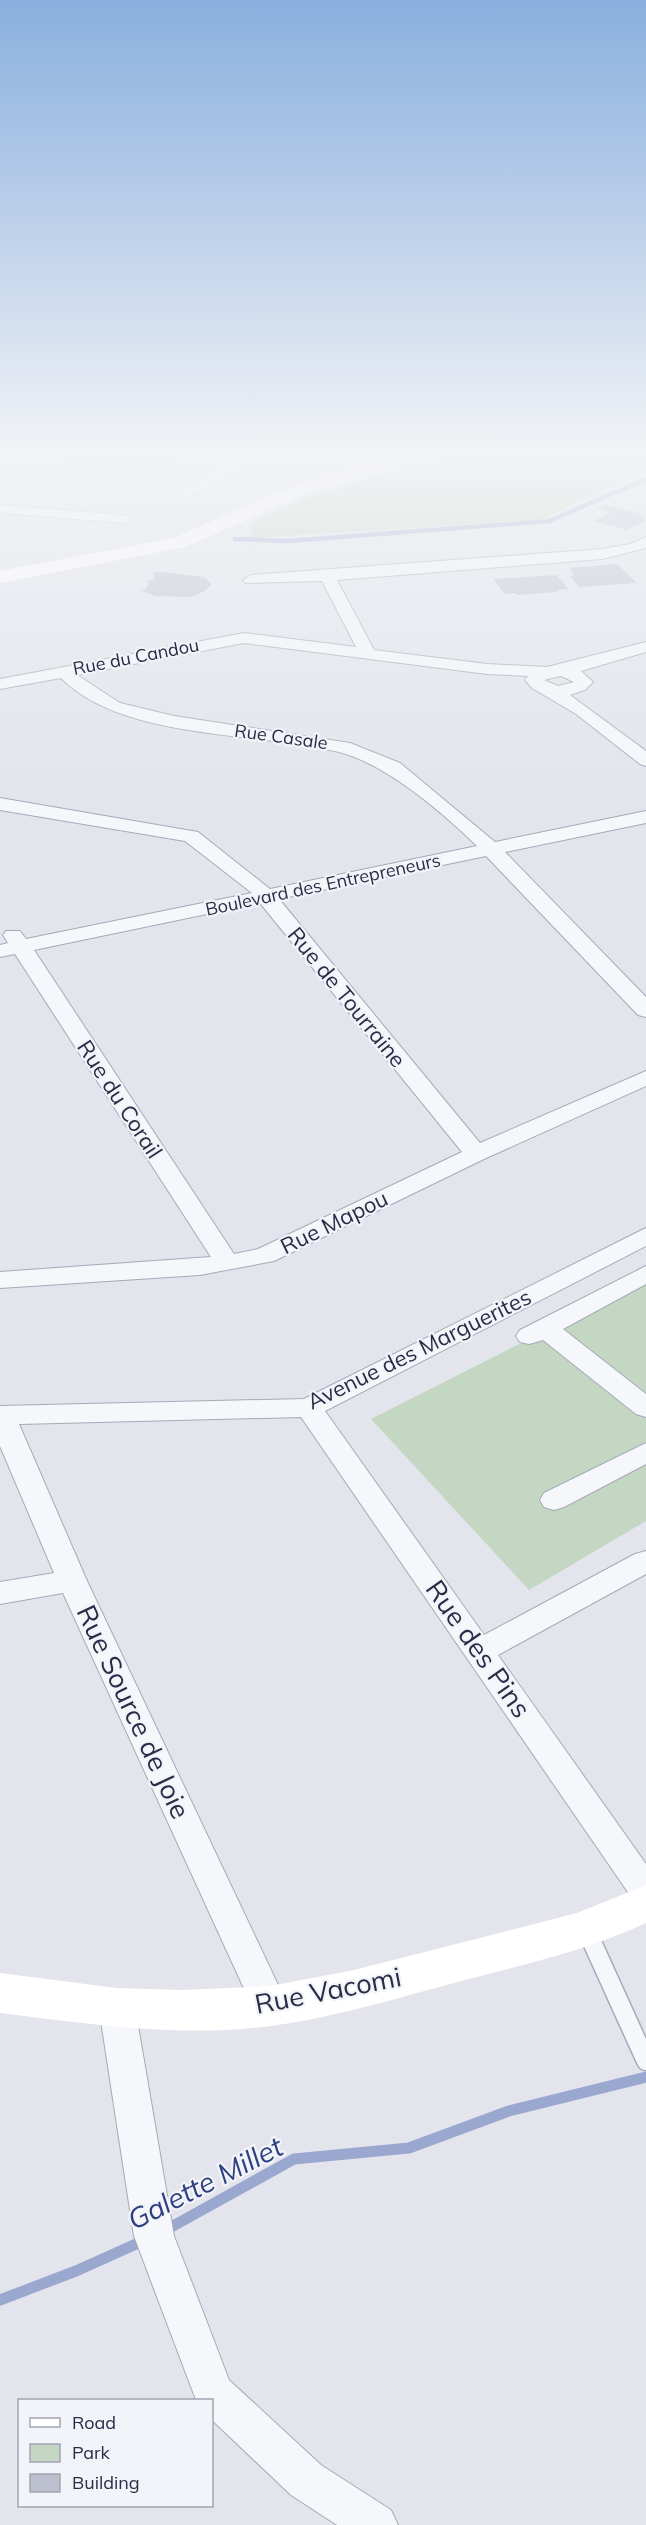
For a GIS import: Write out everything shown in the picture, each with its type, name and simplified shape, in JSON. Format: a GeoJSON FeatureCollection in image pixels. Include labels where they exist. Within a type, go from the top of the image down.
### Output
{"type":"FeatureCollection","features":[{"type":"Feature","properties":{"kind":"main road"},"geometry":{"type":"LineString","coordinates":[[0,577],[27,572]]}},
{"type":"Feature","properties":{"kind":"main road","name":"Rue Vacomi"},"geometry":{"type":"LineString","coordinates":[[0,1993],[117,2008],[182,2010],[270,2007],[354,1990],[586,1930],[646,1903]]}},
{"type":"Feature","properties":{"kind":"street"},"geometry":{"type":"LineString","coordinates":[[251,580],[379,572]]}},
{"type":"Feature","properties":{"kind":"street"},"geometry":{"type":"LineString","coordinates":[[327,576],[367,652]]}},
{"type":"Feature","properties":{"kind":"street","name":"Rue du Candou"},"geometry":{"type":"LineString","coordinates":[[0,684],[233,638],[255,638],[367,652],[548,679]]}},
{"type":"Feature","properties":{"kind":"street"},"geometry":{"type":"LineString","coordinates":[[548,679],[642,653]]}},
{"type":"Feature","properties":{"kind":"street"},"geometry":{"type":"LineString","coordinates":[[583,684],[642,653]]}},
{"type":"Feature","properties":{"kind":"street","name":"Rue Casale"},"geometry":{"type":"LineString","coordinates":[[64,671],[74,681],[114,707],[174,721],[344,747],[393,767],[487,845]]}},
{"type":"Feature","properties":{"kind":"street"},"geometry":{"type":"LineString","coordinates":[[548,679],[578,675],[600,709],[646,744]]}},
{"type":"Feature","properties":{"kind":"street"},"geometry":{"type":"LineString","coordinates":[[548,679],[582,710],[646,760]]}},
{"type":"Feature","properties":{"kind":"street","name":"Rue de Tourraine"},"geometry":{"type":"LineString","coordinates":[[0,804],[191,836],[262,892],[476,1154]]}},
{"type":"Feature","properties":{"kind":"street","name":"Boulevard des Entrepreneurs"},"geometry":{"type":"LineString","coordinates":[[487,845],[646,806]]}},
{"type":"Feature","properties":{"kind":"street","name":"Boulevard des Entrepreneurs"},"geometry":{"type":"LineString","coordinates":[[8,943],[487,845],[646,817]]}},
{"type":"Feature","properties":{"kind":"street"},"geometry":{"type":"LineString","coordinates":[[487,845],[646,1010]]}},
{"type":"Feature","properties":{"kind":"street","name":"Rue du Corail"},"geometry":{"type":"LineString","coordinates":[[8,943],[227,1263]]}},
{"type":"Feature","properties":{"kind":"street","name":"Rue Mapou"},"geometry":{"type":"LineString","coordinates":[[0,1280],[200,1267],[265,1256],[476,1154],[646,1078]]}},
{"type":"Feature","properties":{"kind":"street","name":"Avenue des Marguerites"},"geometry":{"type":"LineString","coordinates":[[1,1415],[309,1408],[646,1236]]}},
{"type":"Feature","properties":{"kind":"street"},"geometry":{"type":"LineString","coordinates":[[646,1274],[537,1332],[646,1408]]}},
{"type":"Feature","properties":{"kind":"street","name":"Rue des Pins"},"geometry":{"type":"LineString","coordinates":[[309,1408],[646,1891]]}},
{"type":"Feature","properties":{"kind":"street","name":"Rue Source de Joie"},"geometry":{"type":"LineString","coordinates":[[1,1415],[72,1581],[270,2007]]}},
{"type":"Feature","properties":{"kind":"street"},"geometry":{"type":"LineString","coordinates":[[554,1500],[646,1452]]}},
{"type":"Feature","properties":{"kind":"street"},"geometry":{"type":"LineString","coordinates":[[479,1652],[646,1561]]}},
{"type":"Feature","properties":{"kind":"street"},"geometry":{"type":"LineString","coordinates":[[0,1593],[72,1581]]}},
{"type":"Feature","properties":{"kind":"street"},"geometry":{"type":"LineString","coordinates":[[117,2008],[154,2236],[214,2394],[306,2480],[376,2525]]}},
{"type":"Feature","properties":{"kind":"lane"},"geometry":{"type":"LineString","coordinates":[[586,1930],[642,2053]]}},
{"type":"Feature","properties":{"kind":"green space"},"geometry":{"type":"Polygon","coordinates":[[[646,1280],[646,1521],[529,1590],[371,1419],[646,1280]]]}},
{"type":"Feature","properties":{"kind":"building"},"geometry":{"type":"Polygon","coordinates":[[[572,572],[625,572],[637,583],[579,587],[570,576],[575,575],[572,572]]]}},
{"type":"Feature","properties":{"kind":"building"},"geometry":{"type":"Polygon","coordinates":[[[153,573],[204,577],[212,584],[205,591],[191,597],[155,596],[141,590],[146,589],[149,583],[145,581],[155,579],[153,573]]]}},
{"type":"Feature","properties":{"kind":"building"},"geometry":{"type":"Polygon","coordinates":[[[557,575],[568,589],[556,590],[558,592],[504,594],[494,579],[557,575]]]}},
{"type":"Feature","properties":{"kind":"waterway","name":"Galette Millet"},"geometry":{"type":"LineString","coordinates":[[164,2231],[294,2159],[409,2148],[509,2111],[646,2077]]}},
{"type":"Feature","properties":{"kind":"waterway","name":"Galette Millet"},"geometry":{"type":"LineString","coordinates":[[0,2300],[76,2271],[145,2240]]}}]}
